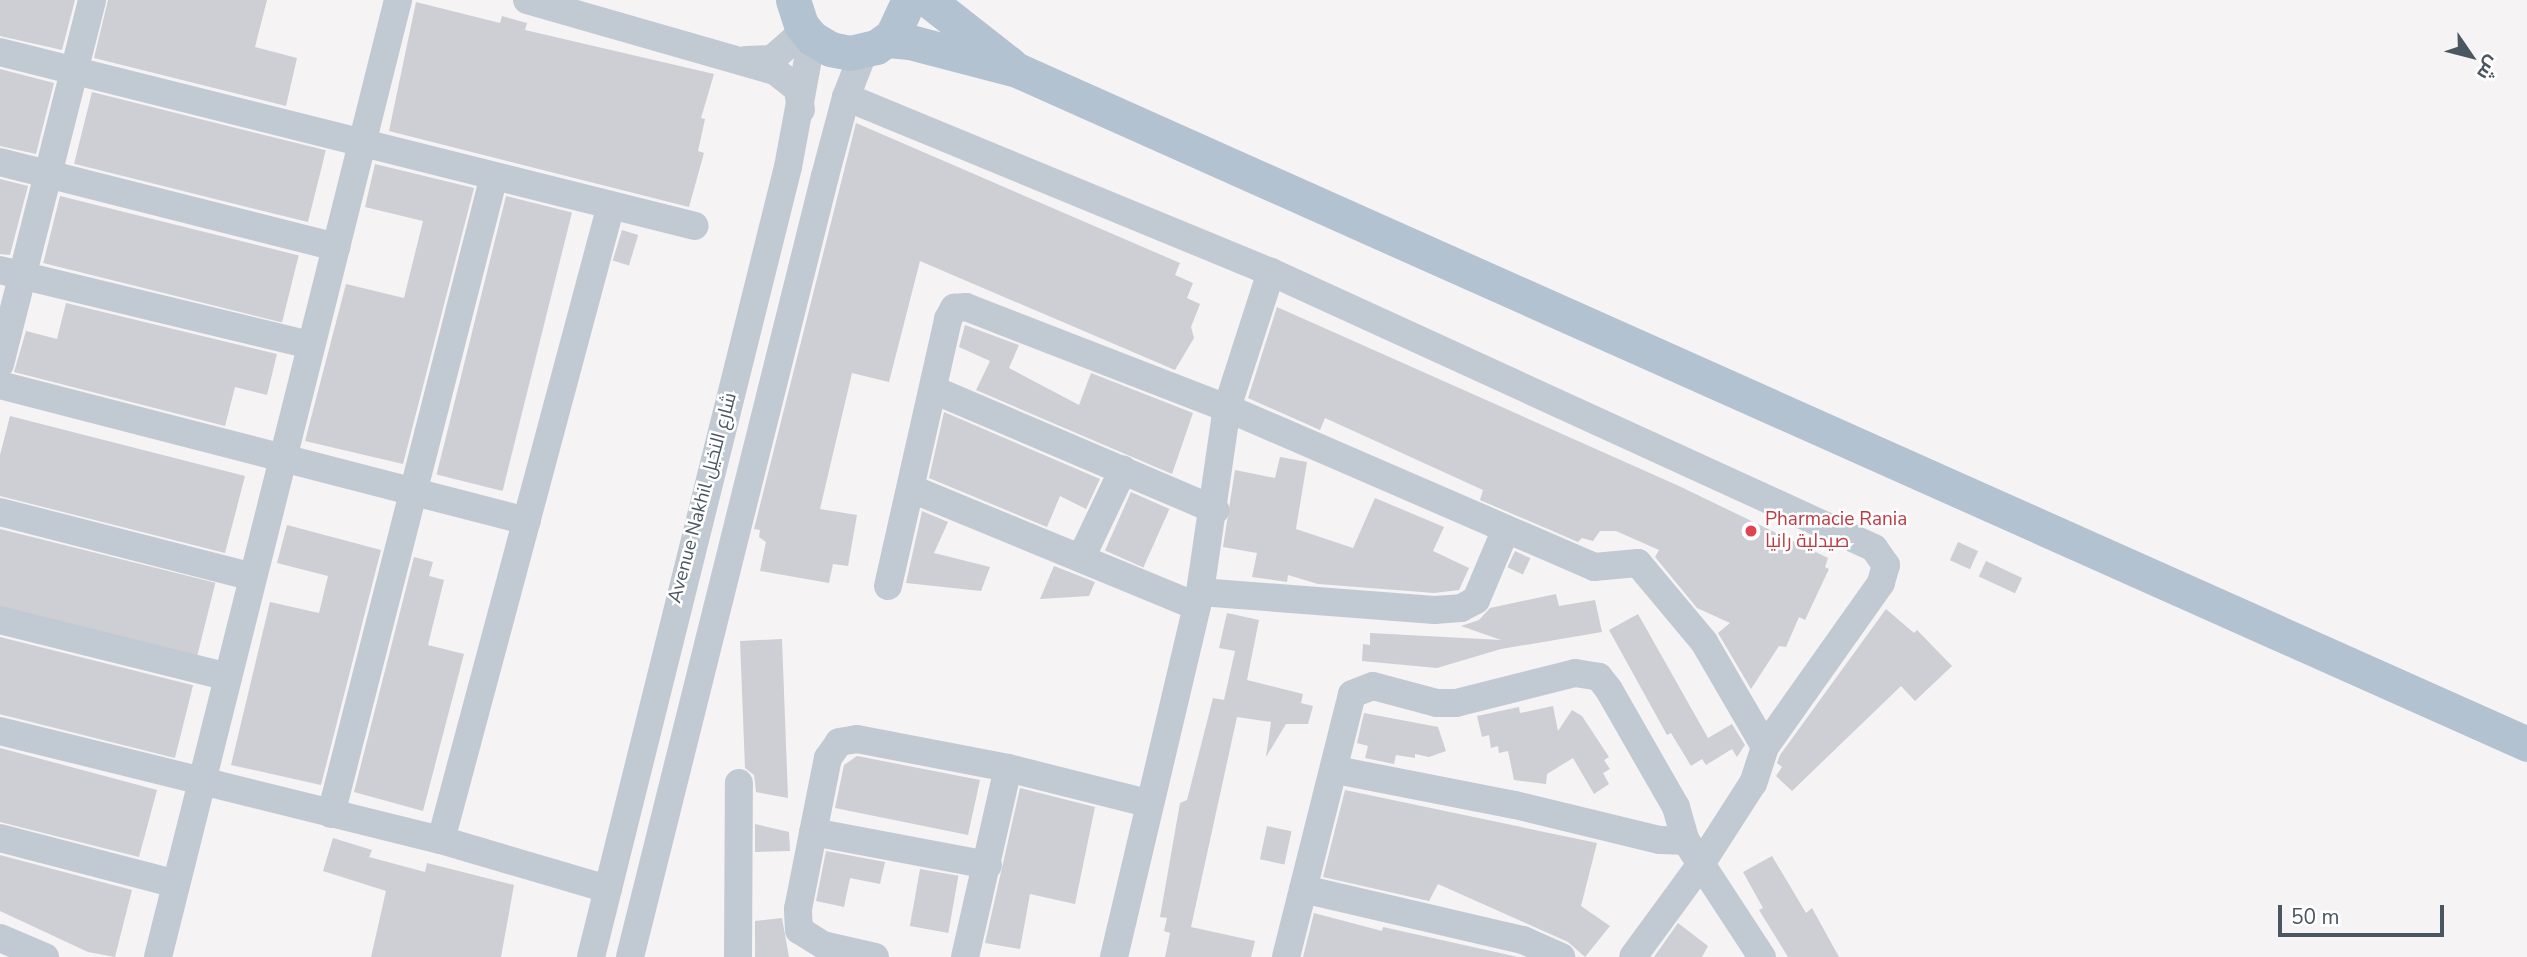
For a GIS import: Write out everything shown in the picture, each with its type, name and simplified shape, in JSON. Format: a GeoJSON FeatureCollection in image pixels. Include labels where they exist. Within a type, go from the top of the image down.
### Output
{"type":"FeatureCollection","features":[{"type":"Feature","properties":{"kind":"main road"},"geometry":{"type":"LineString","coordinates":[[875,46],[903,20],[909,0]]}},
{"type":"Feature","properties":{"kind":"main road"},"geometry":{"type":"LineString","coordinates":[[928,0],[1017,69]]}},
{"type":"Feature","properties":{"kind":"main road"},"geometry":{"type":"LineString","coordinates":[[803,23],[836,51],[909,42],[1017,69],[2527,744]]}},
{"type":"Feature","properties":{"kind":"street"},"geometry":{"type":"LineString","coordinates":[[0,364],[11,272],[48,172],[92,0]]}},
{"type":"Feature","properties":{"kind":"street"},"geometry":{"type":"LineString","coordinates":[[158,957],[398,0]]}},
{"type":"Feature","properties":{"kind":"street"},"geometry":{"type":"LineString","coordinates":[[527,0],[736,59],[791,81],[798,89],[801,111]]}},
{"type":"Feature","properties":{"kind":"street"},"geometry":{"type":"LineString","coordinates":[[736,59],[772,58],[803,23]]}},
{"type":"Feature","properties":{"kind":"street","name":"Avenue Nakhil شارع النخيل"},"geometry":{"type":"LineString","coordinates":[[591,957],[801,111],[803,23]]}},
{"type":"Feature","properties":{"kind":"street","name":"Avenue Nakhil شارع النخيل"},"geometry":{"type":"LineString","coordinates":[[630,957],[846,97],[875,46]]}},
{"type":"Feature","properties":{"kind":"street"},"geometry":{"type":"LineString","coordinates":[[0,52],[695,226]]}},
{"type":"Feature","properties":{"kind":"street"},"geometry":{"type":"LineString","coordinates":[[846,97],[1271,272],[1874,548],[1886,565],[1881,583],[1765,747],[1753,783],[1701,864],[1633,957]]}},
{"type":"Feature","properties":{"kind":"street"},"geometry":{"type":"LineString","coordinates":[[0,162],[336,247]]}},
{"type":"Feature","properties":{"kind":"street"},"geometry":{"type":"LineString","coordinates":[[331,814],[494,176]]}},
{"type":"Feature","properties":{"kind":"street"},"geometry":{"type":"LineString","coordinates":[[442,841],[611,205]]}},
{"type":"Feature","properties":{"kind":"street"},"geometry":{"type":"LineString","coordinates":[[11,272],[311,345]]}},
{"type":"Feature","properties":{"kind":"street"},"geometry":{"type":"LineString","coordinates":[[1114,957],[1147,803],[1198,599],[1215,510],[1227,408],[1271,272]]}},
{"type":"Feature","properties":{"kind":"street"},"geometry":{"type":"LineString","coordinates":[[888,586],[912,489],[948,318],[954,308],[966,307],[1227,408],[1594,567],[1638,563],[1704,642],[1765,747]]}},
{"type":"Feature","properties":{"kind":"street"},"geometry":{"type":"LineString","coordinates":[[0,385],[527,521]]}},
{"type":"Feature","properties":{"kind":"street"},"geometry":{"type":"LineString","coordinates":[[934,390],[1215,510]]}},
{"type":"Feature","properties":{"kind":"street"},"geometry":{"type":"LineString","coordinates":[[1081,558],[1123,470]]}},
{"type":"Feature","properties":{"kind":"street"},"geometry":{"type":"LineString","coordinates":[[912,489],[1081,558],[1198,599],[1434,610],[1461,608],[1476,600],[1506,528]]}},
{"type":"Feature","properties":{"kind":"street"},"geometry":{"type":"LineString","coordinates":[[0,512],[253,577]]}},
{"type":"Feature","properties":{"kind":"street"},"geometry":{"type":"LineString","coordinates":[[0,620],[228,677]]}},
{"type":"Feature","properties":{"kind":"street"},"geometry":{"type":"LineString","coordinates":[[1286,957],[1336,770],[1349,701],[1366,687],[1437,703],[1456,703],[1588,673],[1599,677],[1609,690],[1676,807],[1686,841],[1761,957]]}},
{"type":"Feature","properties":{"kind":"street"},"geometry":{"type":"LineString","coordinates":[[0,731],[442,841],[608,889]]}},
{"type":"Feature","properties":{"kind":"street"},"geometry":{"type":"LineString","coordinates":[[875,957],[823,945],[799,930],[798,909],[828,758],[839,742],[848,739],[1008,768],[1147,803]]}},
{"type":"Feature","properties":{"kind":"street"},"geometry":{"type":"LineString","coordinates":[[965,957],[1008,768]]}},
{"type":"Feature","properties":{"kind":"street"},"geometry":{"type":"LineString","coordinates":[[1336,770],[1516,805],[1660,840],[1686,841]]}},
{"type":"Feature","properties":{"kind":"street"},"geometry":{"type":"LineString","coordinates":[[738,957],[739,783]]}},
{"type":"Feature","properties":{"kind":"street"},"geometry":{"type":"LineString","coordinates":[[813,832],[988,865]]}},
{"type":"Feature","properties":{"kind":"street"},"geometry":{"type":"LineString","coordinates":[[0,838],[176,884]]}},
{"type":"Feature","properties":{"kind":"street"},"geometry":{"type":"LineString","coordinates":[[1303,889],[1523,940],[1561,957]]}},
{"type":"Feature","properties":{"kind":"street"},"geometry":{"type":"LineString","coordinates":[[0,938],[45,957]]}},
{"type":"Feature","properties":{"kind":"building"},"geometry":{"type":"Polygon","coordinates":[[[0,0],[75,0],[62,50],[0,36],[0,0]]]}},
{"type":"Feature","properties":{"kind":"building"},"geometry":{"type":"Polygon","coordinates":[[[108,0],[267,0],[255,47],[297,58],[286,106],[94,58],[108,0]]]}},
{"type":"Feature","properties":{"kind":"building"},"geometry":{"type":"Polygon","coordinates":[[[416,2],[500,23],[502,16],[527,23],[525,30],[714,74],[701,118],[705,119],[698,151],[704,153],[689,207],[389,131],[416,2]]]}},
{"type":"Feature","properties":{"kind":"building"},"geometry":{"type":"Polygon","coordinates":[[[0,69],[54,83],[36,154],[0,146],[0,69]]]}},
{"type":"Feature","properties":{"kind":"building"},"geometry":{"type":"Polygon","coordinates":[[[92,92],[326,150],[308,222],[74,164],[92,92]]]}},
{"type":"Feature","properties":{"kind":"building"},"geometry":{"type":"Polygon","coordinates":[[[856,123],[1180,263],[1175,275],[1193,283],[1187,298],[1200,304],[1191,327],[1194,338],[1175,370],[920,261],[889,382],[852,373],[820,509],[857,515],[848,566],[833,564],[829,583],[760,571],[766,542],[759,537],[760,530],[754,529],[856,123]]]}},
{"type":"Feature","properties":{"kind":"building"},"geometry":{"type":"Polygon","coordinates":[[[375,164],[474,188],[403,464],[305,441],[346,284],[404,298],[423,221],[365,207],[375,164]]]}},
{"type":"Feature","properties":{"kind":"building"},"geometry":{"type":"Polygon","coordinates":[[[0,179],[28,186],[10,255],[0,254],[0,179]]]}},
{"type":"Feature","properties":{"kind":"building"},"geometry":{"type":"Polygon","coordinates":[[[60,196],[299,256],[282,322],[43,263],[60,196]]]}},
{"type":"Feature","properties":{"kind":"building"},"geometry":{"type":"Polygon","coordinates":[[[506,196],[572,212],[503,491],[437,474],[506,196]]]}},
{"type":"Feature","properties":{"kind":"building"},"geometry":{"type":"Polygon","coordinates":[[[622,230],[638,235],[629,266],[613,261],[622,230]]]}},
{"type":"Feature","properties":{"kind":"building"},"geometry":{"type":"Polygon","coordinates":[[[66,303],[277,354],[267,395],[235,387],[225,426],[14,372],[26,331],[57,339],[66,303]]]}},
{"type":"Feature","properties":{"kind":"building"},"geometry":{"type":"Polygon","coordinates":[[[1277,307],[1679,486],[1828,558],[1825,567],[1829,569],[1805,620],[1799,617],[1786,647],[1779,646],[1751,689],[1718,633],[1730,623],[1697,608],[1655,557],[1659,550],[1616,531],[1600,531],[1593,541],[1582,538],[1578,542],[1480,500],[1483,490],[1325,418],[1320,430],[1248,398],[1277,307]]]}},
{"type":"Feature","properties":{"kind":"building"},"geometry":{"type":"Polygon","coordinates":[[[965,325],[1019,345],[1009,368],[1079,405],[1091,373],[1193,413],[1172,474],[976,390],[990,361],[959,347],[965,325]]]}},
{"type":"Feature","properties":{"kind":"building"},"geometry":{"type":"Polygon","coordinates":[[[944,412],[1100,479],[1086,509],[1060,496],[1047,527],[929,478],[944,412]]]}},
{"type":"Feature","properties":{"kind":"building"},"geometry":{"type":"Polygon","coordinates":[[[10,416],[245,476],[225,553],[0,496],[0,455],[10,416]]]}},
{"type":"Feature","properties":{"kind":"building"},"geometry":{"type":"Polygon","coordinates":[[[1280,457],[1307,462],[1296,529],[1353,548],[1375,498],[1444,527],[1433,551],[1469,568],[1459,590],[1434,593],[1318,584],[1288,575],[1287,582],[1252,577],[1257,553],[1223,547],[1235,470],[1275,478],[1280,457]]]}},
{"type":"Feature","properties":{"kind":"building"},"geometry":{"type":"Polygon","coordinates":[[[1131,492],[1169,509],[1143,568],[1105,550],[1131,492]]]}},
{"type":"Feature","properties":{"kind":"building"},"geometry":{"type":"Polygon","coordinates":[[[922,511],[948,522],[934,553],[990,567],[981,591],[906,583],[922,511]]]}},
{"type":"Feature","properties":{"kind":"building"},"geometry":{"type":"Polygon","coordinates":[[[287,525],[381,550],[321,785],[231,765],[270,602],[319,613],[328,576],[277,563],[287,525]]]}},
{"type":"Feature","properties":{"kind":"building"},"geometry":{"type":"Polygon","coordinates":[[[0,529],[215,583],[197,655],[0,606],[0,529]]]}},
{"type":"Feature","properties":{"kind":"building"},"geometry":{"type":"Polygon","coordinates":[[[1958,542],[1978,551],[1970,569],[1950,560],[1958,542]]]}},
{"type":"Feature","properties":{"kind":"building"},"geometry":{"type":"Polygon","coordinates":[[[1515,551],[1530,558],[1523,574],[1507,567],[1515,551]]]}},
{"type":"Feature","properties":{"kind":"building"},"geometry":{"type":"Polygon","coordinates":[[[414,557],[433,562],[429,576],[444,580],[428,645],[464,654],[423,811],[354,792],[414,557]]]}},
{"type":"Feature","properties":{"kind":"building"},"geometry":{"type":"Polygon","coordinates":[[[1986,561],[2022,578],[2015,593],[1979,576],[1986,561]]]}},
{"type":"Feature","properties":{"kind":"building"},"geometry":{"type":"Polygon","coordinates":[[[1054,566],[1095,582],[1089,596],[1040,599],[1054,566]]]}},
{"type":"Feature","properties":{"kind":"building"},"geometry":{"type":"Polygon","coordinates":[[[1556,594],[1559,606],[1595,600],[1602,632],[1501,649],[1437,668],[1362,661],[1363,644],[1370,645],[1370,633],[1501,640],[1461,626],[1479,620],[1490,608],[1556,594]]]}},
{"type":"Feature","properties":{"kind":"building"},"geometry":{"type":"Polygon","coordinates":[[[1886,609],[1914,633],[1917,630],[1952,666],[1915,701],[1901,686],[1792,791],[1776,776],[1782,767],[1777,763],[1780,755],[1886,609]]]}},
{"type":"Feature","properties":{"kind":"building"},"geometry":{"type":"Polygon","coordinates":[[[1227,613],[1259,620],[1247,680],[1303,694],[1301,703],[1313,706],[1308,724],[1286,724],[1266,757],[1271,722],[1237,717],[1191,927],[1255,941],[1251,957],[1165,957],[1170,933],[1164,931],[1167,918],[1160,917],[1180,803],[1187,800],[1213,698],[1224,700],[1235,651],[1219,648],[1227,613]]]}},
{"type":"Feature","properties":{"kind":"building"},"geometry":{"type":"Polygon","coordinates":[[[1638,614],[1708,738],[1732,724],[1745,745],[1737,757],[1732,749],[1706,765],[1702,759],[1691,766],[1671,733],[1667,735],[1609,630],[1638,614]]]}},
{"type":"Feature","properties":{"kind":"building"},"geometry":{"type":"Polygon","coordinates":[[[0,637],[193,685],[175,758],[0,714],[0,637]]]}},
{"type":"Feature","properties":{"kind":"building"},"geometry":{"type":"Polygon","coordinates":[[[782,639],[788,798],[756,792],[754,775],[745,768],[740,641],[782,639]]]}},
{"type":"Feature","properties":{"kind":"building"},"geometry":{"type":"Polygon","coordinates":[[[1553,706],[1558,731],[1572,710],[1582,716],[1609,757],[1604,760],[1610,769],[1603,773],[1609,784],[1594,794],[1573,758],[1547,774],[1546,784],[1514,780],[1508,751],[1499,753],[1498,746],[1491,748],[1489,735],[1482,737],[1477,716],[1519,707],[1520,713],[1553,706]]]}},
{"type":"Feature","properties":{"kind":"building"},"geometry":{"type":"Polygon","coordinates":[[[1364,713],[1438,727],[1446,751],[1429,757],[1415,754],[1415,758],[1396,755],[1394,764],[1365,758],[1368,746],[1357,743],[1364,713]]]}},
{"type":"Feature","properties":{"kind":"building"},"geometry":{"type":"Polygon","coordinates":[[[0,748],[157,790],[139,857],[0,822],[0,748]]]}},
{"type":"Feature","properties":{"kind":"building"},"geometry":{"type":"Polygon","coordinates":[[[857,756],[980,780],[968,835],[835,808],[844,765],[857,756]]]}},
{"type":"Feature","properties":{"kind":"building"},"geometry":{"type":"Polygon","coordinates":[[[1020,788],[1095,807],[1075,904],[1030,894],[1020,949],[985,943],[1020,788]]]}},
{"type":"Feature","properties":{"kind":"building"},"geometry":{"type":"Polygon","coordinates":[[[1345,790],[1597,843],[1581,906],[1610,926],[1585,957],[1568,942],[1438,884],[1429,901],[1323,877],[1345,790]]]}},
{"type":"Feature","properties":{"kind":"building"},"geometry":{"type":"Polygon","coordinates":[[[755,824],[789,832],[790,851],[755,852],[755,824]]]}},
{"type":"Feature","properties":{"kind":"building"},"geometry":{"type":"Polygon","coordinates":[[[1267,826],[1291,831],[1284,864],[1260,859],[1267,826]]]}},
{"type":"Feature","properties":{"kind":"building"},"geometry":{"type":"Polygon","coordinates":[[[333,838],[372,850],[369,857],[425,872],[427,863],[514,885],[501,957],[371,957],[386,891],[323,871],[333,838]]]}},
{"type":"Feature","properties":{"kind":"building"},"geometry":{"type":"Polygon","coordinates":[[[826,851],[885,862],[880,884],[850,878],[844,907],[816,901],[826,851]]]}},
{"type":"Feature","properties":{"kind":"building"},"geometry":{"type":"Polygon","coordinates":[[[0,855],[132,890],[115,957],[88,952],[0,911],[0,855]]]}},
{"type":"Feature","properties":{"kind":"building"},"geometry":{"type":"Polygon","coordinates":[[[1772,856],[1806,913],[1812,908],[1839,957],[1788,957],[1759,910],[1763,908],[1743,872],[1772,856]]]}},
{"type":"Feature","properties":{"kind":"building"},"geometry":{"type":"Polygon","coordinates":[[[920,869],[958,876],[948,933],[910,926],[920,869]]]}},
{"type":"Feature","properties":{"kind":"building"},"geometry":{"type":"Polygon","coordinates":[[[1314,913],[1382,931],[1383,927],[1518,957],[1303,957],[1314,913]]]}},
{"type":"Feature","properties":{"kind":"building"},"geometry":{"type":"Polygon","coordinates":[[[782,918],[789,957],[755,957],[755,921],[782,918]]]}},
{"type":"Feature","properties":{"kind":"building"},"geometry":{"type":"Polygon","coordinates":[[[1678,923],[1708,946],[1702,957],[1654,957],[1678,923]]]}},
{"type":"Feature","properties":{"kind":"place","name":"Pharmacie Rania صيدلية رانيا"},"geometry":{"type":"Point","coordinates":[1751,531]}}]}
